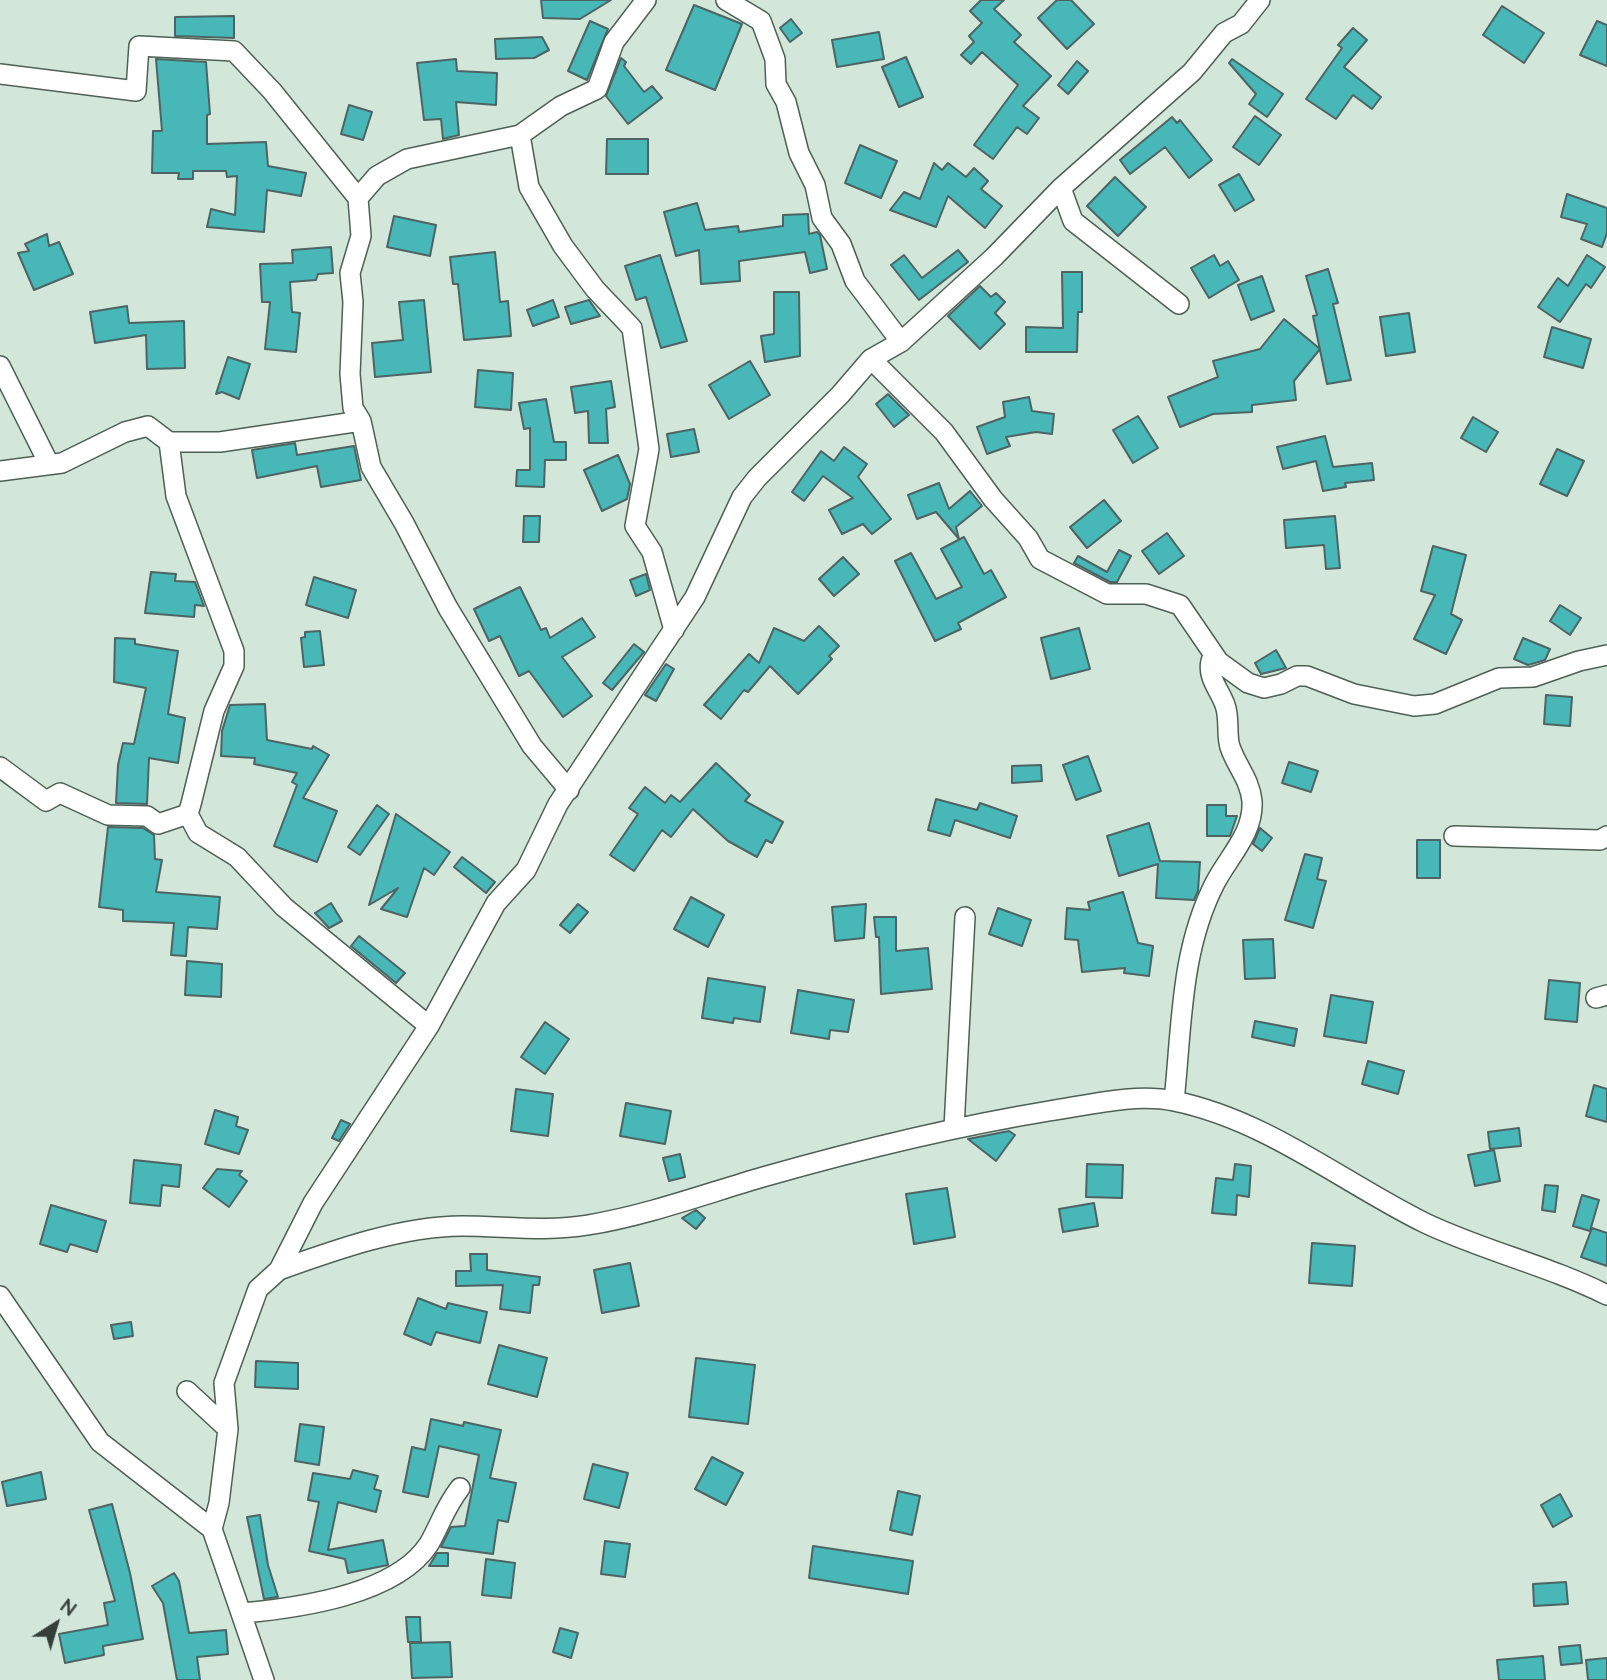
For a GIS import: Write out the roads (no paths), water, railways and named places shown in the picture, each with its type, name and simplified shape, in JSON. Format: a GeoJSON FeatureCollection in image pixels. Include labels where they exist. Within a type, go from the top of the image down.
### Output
{"type":"FeatureCollection","features":[{"type":"Feature","properties":{"kind":"street"},"geometry":{"type":"LineString","coordinates":[[358,198],[377,176],[407,159],[520,135],[561,106],[597,89],[614,42],[646,0]]}},
{"type":"Feature","properties":{"kind":"street"},"geometry":{"type":"LineString","coordinates":[[726,0],[761,21],[775,59],[776,84],[786,102],[799,153],[815,185],[822,218],[841,244],[855,281],[901,342]]}},
{"type":"Feature","properties":{"kind":"street"},"geometry":{"type":"LineString","coordinates":[[212,1529],[219,1503],[228,1429],[224,1383],[258,1289],[279,1270],[313,1203],[429,1026],[496,903],[526,870],[544,831],[569,790],[695,597],[742,497],[871,359],[901,342],[994,257],[1061,188],[1192,72],[1224,33],[1241,24],[1260,0]]}},
{"type":"Feature","properties":{"kind":"street"},"geometry":{"type":"LineString","coordinates":[[0,74],[136,91],[139,46],[234,51],[272,91],[358,198],[360,236],[350,273],[350,374],[354,408],[361,421],[371,467],[404,523],[448,608],[532,746],[569,790]]}},
{"type":"Feature","properties":{"kind":"street"},"geometry":{"type":"LineString","coordinates":[[520,135],[529,187],[563,246],[595,289],[632,328],[649,449],[635,526],[652,552],[674,630]]}},
{"type":"Feature","properties":{"kind":"street"},"geometry":{"type":"LineString","coordinates":[[1061,188],[1073,221],[1179,304]]}},
{"type":"Feature","properties":{"kind":"street"},"geometry":{"type":"LineString","coordinates":[[871,359],[944,432],[993,499],[1028,538],[1040,559],[1107,594],[1146,594],[1180,606],[1219,662],[1248,683],[1264,688],[1297,676],[1307,676],[1354,694],[1414,706],[1435,704],[1499,678],[1533,677],[1579,661],[1607,656]]}},
{"type":"Feature","properties":{"kind":"street"},"geometry":{"type":"LineString","coordinates":[[0,366],[49,464]]}},
{"type":"Feature","properties":{"kind":"street"},"geometry":{"type":"LineString","coordinates":[[0,471],[62,463],[125,432],[148,426],[169,442],[220,442],[361,421]]}},
{"type":"Feature","properties":{"kind":"street"},"geometry":{"type":"LineString","coordinates":[[169,442],[176,496],[234,651],[234,666],[214,711],[188,814],[198,833],[237,857],[284,907],[429,1026]]}},
{"type":"Feature","properties":{"kind":"street"},"geometry":{"type":"LineString","coordinates":[[1174,1101],[1182,992],[1191,948],[1210,892],[1249,828],[1252,804],[1250,786],[1229,745],[1226,706],[1209,669],[1211,661],[1219,662]]}},
{"type":"Feature","properties":{"kind":"street"},"geometry":{"type":"LineString","coordinates":[[0,767],[46,801],[60,793],[108,815],[147,816],[158,824],[188,814]]}},
{"type":"Feature","properties":{"kind":"street"},"geometry":{"type":"LineString","coordinates":[[1454,836],[1600,840],[1607,836]]}},
{"type":"Feature","properties":{"kind":"street"},"geometry":{"type":"LineString","coordinates":[[954,1128],[965,917]]}},
{"type":"Feature","properties":{"kind":"street"},"geometry":{"type":"LineString","coordinates":[[279,1270],[399,1232],[461,1226],[585,1226],[657,1210],[855,1151],[954,1128],[1133,1099],[1174,1101],[1260,1130],[1294,1147],[1368,1195],[1430,1225],[1577,1280],[1607,1295]]}},
{"type":"Feature","properties":{"kind":"street"},"geometry":{"type":"LineString","coordinates":[[0,1296],[100,1442],[212,1529],[264,1680]]}},
{"type":"Feature","properties":{"kind":"street"},"geometry":{"type":"LineString","coordinates":[[187,1391],[228,1429]]}},
{"type":"Feature","properties":{"kind":"street"},"geometry":{"type":"LineString","coordinates":[[243,1613],[272,1611],[351,1594],[401,1571],[428,1545],[444,1509],[460,1488]]}}]}
